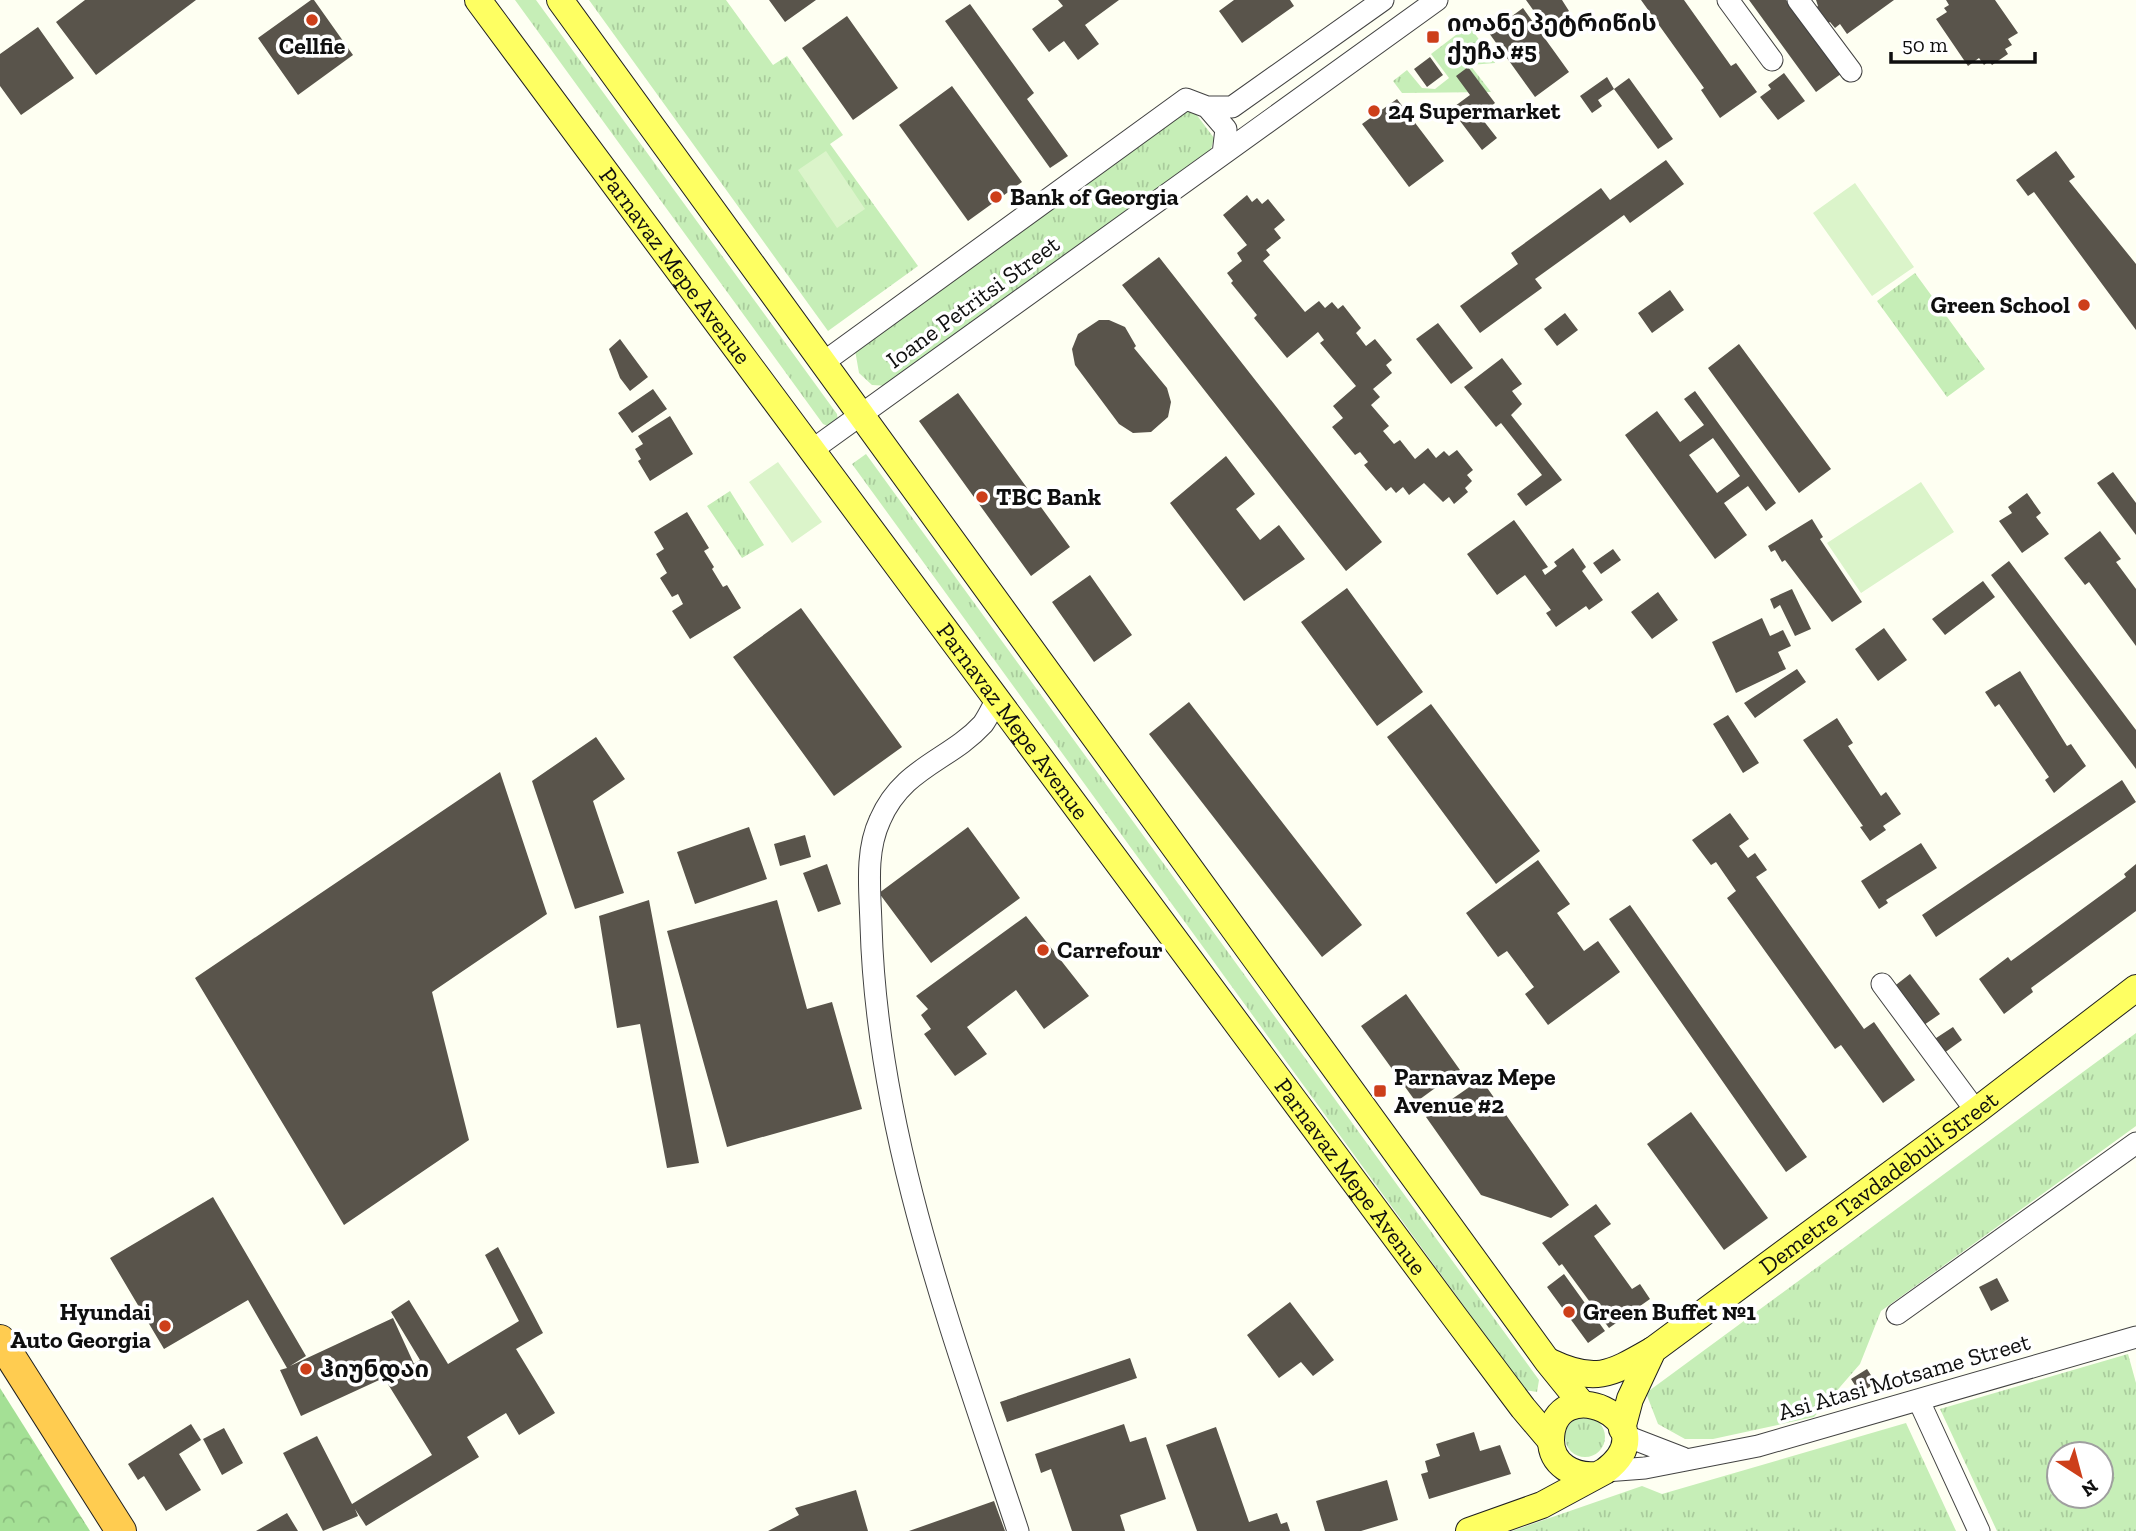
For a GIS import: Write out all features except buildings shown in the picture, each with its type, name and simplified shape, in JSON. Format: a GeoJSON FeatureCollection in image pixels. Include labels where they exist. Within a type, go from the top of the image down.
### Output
{"type":"FeatureCollection","features":[{"type":"Feature","properties":{"kind":"highway"},"geometry":{"type":"LineString","coordinates":[[0,1340],[121,1531]]}},
{"type":"Feature","properties":{"kind":"main road","name":"Parnavaz Mepe Avenue"},"geometry":{"type":"LineString","coordinates":[[478,0],[1554,1449]]}},
{"type":"Feature","properties":{"kind":"main road","name":"Parnavaz Mepe Avenue"},"geometry":{"type":"LineString","coordinates":[[560,0],[1548,1362],[1586,1404]]}},
{"type":"Feature","properties":{"kind":"main road","name":"Demetre Tavdadebuli Street"},"geometry":{"type":"LineString","coordinates":[[1624,1432],[1630,1399],[1653,1350],[1976,1111],[2136,988]]}},
{"type":"Feature","properties":{"kind":"main road"},"geometry":{"type":"LineString","coordinates":[[1586,1404],[1612,1374],[1653,1350]]}},
{"type":"Feature","properties":{"kind":"main road"},"geometry":{"type":"LineString","coordinates":[[1548,1362],[1570,1372],[1597,1376],[1612,1374]]}},
{"type":"Feature","properties":{"kind":"main road"},"geometry":{"type":"LineString","coordinates":[[1469,1531],[1542,1505],[1601,1473],[1620,1457],[1624,1432],[1610,1412],[1586,1404],[1572,1407],[1557,1420],[1542,1505]]}},
{"type":"Feature","properties":{"kind":"main road"},"geometry":{"type":"LineString","coordinates":[[1554,1449],[1573,1473],[1601,1473]]}},
{"type":"Feature","properties":{"kind":"street","name":"Ioane Petritsi Street"},"geometry":{"type":"LineString","coordinates":[[824,362],[1185,99],[1207,107],[1232,107],[1383,0]]}},
{"type":"Feature","properties":{"kind":"street","name":"Ioane Petritsi Street"},"geometry":{"type":"LineString","coordinates":[[812,450],[1437,0]]}},
{"type":"Feature","properties":{"kind":"street"},"geometry":{"type":"LineString","coordinates":[[1728,0],[1772,61]]}},
{"type":"Feature","properties":{"kind":"street"},"geometry":{"type":"LineString","coordinates":[[1798,0],[1851,71]]}},
{"type":"Feature","properties":{"kind":"street"},"geometry":{"type":"LineString","coordinates":[[1207,107],[1226,129],[1223,154]]}},
{"type":"Feature","properties":{"kind":"street"},"geometry":{"type":"LineString","coordinates":[[996,701],[983,723],[896,790],[879,822],[870,862],[872,973],[911,1197],[933,1274],[1018,1531]]}},
{"type":"Feature","properties":{"kind":"street"},"geometry":{"type":"LineString","coordinates":[[1882,984],[1976,1111]]}},
{"type":"Feature","properties":{"kind":"street"},"geometry":{"type":"LineString","coordinates":[[1897,1314],[2136,1143]]}},
{"type":"Feature","properties":{"kind":"street","name":"Asi Atasi Motsame Street"},"geometry":{"type":"LineString","coordinates":[[1601,1473],[1645,1468],[1758,1447],[2136,1337]]}},
{"type":"Feature","properties":{"kind":"street"},"geometry":{"type":"LineString","coordinates":[[1919,1401],[1979,1531]]}},
{"type":"Feature","properties":{"kind":"street"},"geometry":{"type":"LineString","coordinates":[[1624,1432],[1651,1449],[1685,1459]]}},
{"type":"Feature","properties":{"kind":"green space"},"geometry":{"type":"Polygon","coordinates":[[[515,0],[536,0],[837,414],[838,422],[830,427],[823,424],[515,0]]]}},
{"type":"Feature","properties":{"kind":"green space"},"geometry":{"type":"Polygon","coordinates":[[[589,0],[726,0],[773,65],[787,56],[843,135],[830,144],[918,266],[828,331],[589,0]]]}},
{"type":"Feature","properties":{"kind":"green space"},"geometry":{"type":"Polygon","coordinates":[[[1469,25],[1495,63],[1470,65],[1491,92],[1402,93],[1393,81],[1407,70],[1422,88],[1435,89],[1449,78],[1431,54],[1469,25]]]}},
{"type":"Feature","properties":{"kind":"green space"},"geometry":{"type":"Polygon","coordinates":[[[1188,111],[1196,114],[1214,138],[1210,153],[889,386],[872,385],[859,373],[855,350],[1179,113],[1188,111]]]}},
{"type":"Feature","properties":{"kind":"green space"},"geometry":{"type":"Polygon","coordinates":[[[826,151],[865,209],[837,228],[798,170],[826,151]]]}},
{"type":"Feature","properties":{"kind":"green space"},"geometry":{"type":"Polygon","coordinates":[[[1855,183],[1914,267],[1872,296],[1813,213],[1855,183]]]}},
{"type":"Feature","properties":{"kind":"green space"},"geometry":{"type":"Polygon","coordinates":[[[1915,273],[1985,369],[1947,397],[1877,301],[1915,273]]]}},
{"type":"Feature","properties":{"kind":"green space"},"geometry":{"type":"Polygon","coordinates":[[[866,454],[1539,1380],[1537,1392],[1525,1390],[852,464],[866,454]]]}},
{"type":"Feature","properties":{"kind":"green space"},"geometry":{"type":"Polygon","coordinates":[[[778,462],[822,522],[792,543],[749,482],[778,462]]]}},
{"type":"Feature","properties":{"kind":"green space"},"geometry":{"type":"Polygon","coordinates":[[[1921,482],[1954,532],[1861,593],[1827,543],[1921,482]]]}},
{"type":"Feature","properties":{"kind":"green space"},"geometry":{"type":"Polygon","coordinates":[[[730,491],[764,545],[742,558],[707,506],[730,491]]]}},
{"type":"Feature","properties":{"kind":"green space"},"geometry":{"type":"Polygon","coordinates":[[[2136,1033],[2136,1126],[1881,1311],[1860,1364],[1814,1417],[1713,1439],[1685,1439],[1658,1424],[1646,1393],[2136,1033]]]}},
{"type":"Feature","properties":{"kind":"green space"},"geometry":{"type":"Polygon","coordinates":[[[2128,1354],[2136,1383],[2136,1531],[1997,1531],[1940,1409],[2128,1354]]]}},
{"type":"Feature","properties":{"kind":"green space"},"geometry":{"type":"Polygon","coordinates":[[[0,1388],[90,1531],[0,1531],[0,1388]]]}},
{"type":"Feature","properties":{"kind":"green space"},"geometry":{"type":"Polygon","coordinates":[[[1585,1417],[1599,1423],[1605,1437],[1599,1451],[1585,1457],[1571,1451],[1565,1437],[1571,1423],[1585,1417]]]}},
{"type":"Feature","properties":{"kind":"green space"},"geometry":{"type":"Polygon","coordinates":[[[1906,1423],[1956,1531],[1512,1531],[1642,1486],[1662,1494],[1906,1423]]]}},
{"type":"Feature","properties":{"kind":"place","name":"Cellfie"},"geometry":{"type":"Point","coordinates":[312,20]}},
{"type":"Feature","properties":{"kind":"place","name":"იოანე პეტრიწის ქუჩა #5"},"geometry":{"type":"Point","coordinates":[1433,37]}},
{"type":"Feature","properties":{"kind":"place","name":"24 Supermarket"},"geometry":{"type":"Point","coordinates":[1374,111]}},
{"type":"Feature","properties":{"kind":"place","name":"Bank of Georgia"},"geometry":{"type":"Point","coordinates":[996,197]}},
{"type":"Feature","properties":{"kind":"place","name":"Green School"},"geometry":{"type":"Point","coordinates":[2084,305]}},
{"type":"Feature","properties":{"kind":"place","name":"TBC Bank"},"geometry":{"type":"Point","coordinates":[982,497]}},
{"type":"Feature","properties":{"kind":"place","name":"Carrefour"},"geometry":{"type":"Point","coordinates":[1043,950]}},
{"type":"Feature","properties":{"kind":"place","name":"Parnavaz Mepe Avenue #2"},"geometry":{"type":"Point","coordinates":[1380,1091]}},
{"type":"Feature","properties":{"kind":"place","name":"Green Buffet №1"},"geometry":{"type":"Point","coordinates":[1569,1312]}},
{"type":"Feature","properties":{"kind":"place","name":"Hyundai Auto Georgia"},"geometry":{"type":"Point","coordinates":[165,1326]}},
{"type":"Feature","properties":{"kind":"place","name":"ჰიუნდაი"},"geometry":{"type":"Point","coordinates":[306,1369]}}]}
